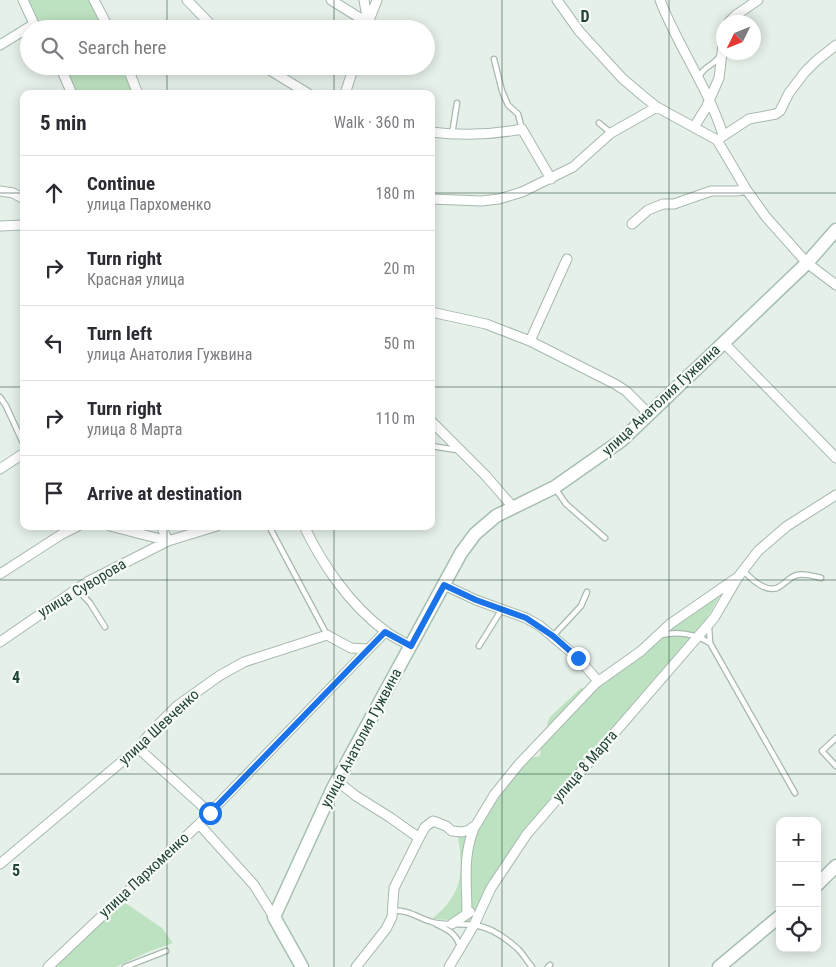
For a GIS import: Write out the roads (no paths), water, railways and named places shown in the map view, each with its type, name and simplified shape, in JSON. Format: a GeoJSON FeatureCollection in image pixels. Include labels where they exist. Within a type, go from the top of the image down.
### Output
{"type":"FeatureCollection","features":[{"type":"Feature","properties":{"kind":"street"},"geometry":{"type":"LineString","coordinates":[[23,0],[34,20]]}},
{"type":"Feature","properties":{"kind":"street"},"geometry":{"type":"LineString","coordinates":[[94,0],[104,20]]}},
{"type":"Feature","properties":{"kind":"street"},"geometry":{"type":"LineString","coordinates":[[188,0],[207,20]]}},
{"type":"Feature","properties":{"kind":"street"},"geometry":{"type":"LineString","coordinates":[[331,0],[359,20]]}},
{"type":"Feature","properties":{"kind":"street"},"geometry":{"type":"LineString","coordinates":[[364,0],[366,20]]}},
{"type":"Feature","properties":{"kind":"street"},"geometry":{"type":"LineString","coordinates":[[369,20],[376,0]]}},
{"type":"Feature","properties":{"kind":"street"},"geometry":{"type":"LineString","coordinates":[[557,0],[579,31],[622,78],[657,107],[694,127],[720,137]]}},
{"type":"Feature","properties":{"kind":"street"},"geometry":{"type":"LineString","coordinates":[[660,0],[670,25],[710,100],[720,137],[746,189],[766,217],[807,262],[836,285]]}},
{"type":"Feature","properties":{"kind":"street"},"geometry":{"type":"LineString","coordinates":[[736,15],[758,0]]}},
{"type":"Feature","properties":{"kind":"street"},"geometry":{"type":"LineString","coordinates":[[0,45],[20,35]]}},
{"type":"Feature","properties":{"kind":"street"},"geometry":{"type":"LineString","coordinates":[[720,137],[749,118],[776,114],[780,111],[789,93],[805,72],[836,45]]}},
{"type":"Feature","properties":{"kind":"street"},"geometry":{"type":"LineString","coordinates":[[694,127],[710,100],[719,78],[721,60]]}},
{"type":"Feature","properties":{"kind":"street"},"geometry":{"type":"LineString","coordinates":[[64,75],[70,90]]}},
{"type":"Feature","properties":{"kind":"street"},"geometry":{"type":"LineString","coordinates":[[131,75],[136,90]]}},
{"type":"Feature","properties":{"kind":"street"},"geometry":{"type":"LineString","coordinates":[[278,75],[302,90]]}},
{"type":"Feature","properties":{"kind":"street"},"geometry":{"type":"LineString","coordinates":[[346,90],[351,75]]}},
{"type":"Feature","properties":{"kind":"street"},"geometry":{"type":"LineString","coordinates":[[435,199],[482,201],[500,199],[522,192],[573,167],[611,133],[657,107]]}},
{"type":"Feature","properties":{"kind":"street"},"geometry":{"type":"LineString","coordinates":[[435,132],[495,134],[522,129],[551,179]]}},
{"type":"Feature","properties":{"kind":"street"},"geometry":{"type":"LineString","coordinates":[[632,224],[648,210],[663,204],[674,204],[711,191],[731,192],[746,189]]}},
{"type":"Feature","properties":{"kind":"street"},"geometry":{"type":"LineString","coordinates":[[0,192],[13,193],[20,197]]}},
{"type":"Feature","properties":{"kind":"street"},"geometry":{"type":"LineString","coordinates":[[0,219],[12,226]]}},
{"type":"Feature","properties":{"kind":"street"},"geometry":{"type":"LineString","coordinates":[[0,226],[20,225]]}},
{"type":"Feature","properties":{"kind":"street","name":"улица Анатолия Гужвина"},"geometry":{"type":"LineString","coordinates":[[274,917],[337,781],[461,553],[475,534],[496,516],[555,487],[622,440],[834,237]]}},
{"type":"Feature","properties":{"kind":"street"},"geometry":{"type":"LineString","coordinates":[[530,341],[567,260]]}},
{"type":"Feature","properties":{"kind":"street"},"geometry":{"type":"LineString","coordinates":[[435,313],[486,324],[530,341],[615,384],[626,391],[649,414]]}},
{"type":"Feature","properties":{"kind":"street"},"geometry":{"type":"LineString","coordinates":[[723,342],[836,458]]}},
{"type":"Feature","properties":{"kind":"street"},"geometry":{"type":"LineString","coordinates":[[435,425],[462,450],[513,507]]}},
{"type":"Feature","properties":{"kind":"street"},"geometry":{"type":"LineString","coordinates":[[0,469],[20,456]]}},
{"type":"Feature","properties":{"kind":"street","name":"улица 8 Марта"},"geometry":{"type":"LineString","coordinates":[[449,967],[474,925],[491,888],[527,834],[710,624],[740,573],[758,551],[787,526],[836,495]]}},
{"type":"Feature","properties":{"kind":"street"},"geometry":{"type":"LineString","coordinates":[[0,574],[70,530]]}},
{"type":"Feature","properties":{"kind":"street"},"geometry":{"type":"LineString","coordinates":[[125,530],[168,541]]}},
{"type":"Feature","properties":{"kind":"street"},"geometry":{"type":"LineString","coordinates":[[163,530],[168,541]]}},
{"type":"Feature","properties":{"kind":"street","name":"улица Суворова"},"geometry":{"type":"LineString","coordinates":[[0,642],[76,588],[131,558],[168,541],[204,530]]}},
{"type":"Feature","properties":{"kind":"street"},"geometry":{"type":"LineString","coordinates":[[306,530],[317,553],[340,585],[372,621],[385,632],[411,646]]}},
{"type":"Feature","properties":{"kind":"street","name":"улица 8 Марта"},"geometry":{"type":"LineString","coordinates":[[467,914],[465,880],[469,842],[476,825],[494,795],[519,764],[598,681],[616,670],[690,610],[740,573]]}},
{"type":"Feature","properties":{"kind":"street"},"geometry":{"type":"LineString","coordinates":[[444,585],[476,600],[526,618],[553,636],[578,658],[598,681]]}},
{"type":"Feature","properties":{"kind":"street","name":"улица Пархоменко"},"geometry":{"type":"LineString","coordinates":[[48,967],[210,813],[385,632]]}},
{"type":"Feature","properties":{"kind":"street"},"geometry":{"type":"LineString","coordinates":[[327,635],[352,648],[368,649]]}},
{"type":"Feature","properties":{"kind":"street","name":"улица Шевченко"},"geometry":{"type":"LineString","coordinates":[[0,864],[138,748],[177,706],[219,676],[244,662],[327,635]]}},
{"type":"Feature","properties":{"kind":"street"},"geometry":{"type":"LineString","coordinates":[[138,748],[210,813]]}},
{"type":"Feature","properties":{"kind":"street"},"geometry":{"type":"LineString","coordinates":[[337,781],[418,838]]}},
{"type":"Feature","properties":{"kind":"street"},"geometry":{"type":"LineString","coordinates":[[356,967],[386,929],[392,917],[394,888],[425,827],[433,822],[462,832],[476,825]]}},
{"type":"Feature","properties":{"kind":"street"},"geometry":{"type":"LineString","coordinates":[[198,824],[248,878],[274,917],[302,967]]}},
{"type":"Feature","properties":{"kind":"street"},"geometry":{"type":"LineString","coordinates":[[821,880],[836,866]]}},
{"type":"Feature","properties":{"kind":"street"},"geometry":{"type":"LineString","coordinates":[[452,924],[485,902]]}},
{"type":"Feature","properties":{"kind":"street"},"geometry":{"type":"LineString","coordinates":[[719,967],[776,919]]}},
{"type":"Feature","properties":{"kind":"lane"},"geometry":{"type":"LineString","coordinates":[[494,59],[502,91],[508,105],[518,114],[522,129]]}},
{"type":"Feature","properties":{"kind":"lane"},"geometry":{"type":"LineString","coordinates":[[699,78],[704,68],[717,60]]}},
{"type":"Feature","properties":{"kind":"lane"},"geometry":{"type":"LineString","coordinates":[[452,134],[457,103]]}},
{"type":"Feature","properties":{"kind":"lane"},"geometry":{"type":"LineString","coordinates":[[598,123],[611,133]]}},
{"type":"Feature","properties":{"kind":"lane"},"geometry":{"type":"LineString","coordinates":[[0,397],[20,438]]}},
{"type":"Feature","properties":{"kind":"lane"},"geometry":{"type":"LineString","coordinates":[[435,447],[462,450]]}},
{"type":"Feature","properties":{"kind":"lane"},"geometry":{"type":"LineString","coordinates":[[555,487],[566,504],[604,538]]}},
{"type":"Feature","properties":{"kind":"lane"},"geometry":{"type":"LineString","coordinates":[[271,530],[327,635]]}},
{"type":"Feature","properties":{"kind":"lane"},"geometry":{"type":"LineString","coordinates":[[740,573],[757,583],[771,588],[777,588],[795,575],[803,574],[821,578]]}},
{"type":"Feature","properties":{"kind":"lane"},"geometry":{"type":"LineString","coordinates":[[76,588],[90,603],[105,627]]}},
{"type":"Feature","properties":{"kind":"lane"},"geometry":{"type":"LineString","coordinates":[[553,636],[581,606],[587,592]]}},
{"type":"Feature","properties":{"kind":"lane"},"geometry":{"type":"LineString","coordinates":[[479,646],[489,627],[502,609]]}},
{"type":"Feature","properties":{"kind":"lane"},"geometry":{"type":"LineString","coordinates":[[710,624],[708,635],[710,643],[795,793]]}},
{"type":"Feature","properties":{"kind":"lane"},"geometry":{"type":"LineString","coordinates":[[657,636],[682,634],[698,636],[710,643]]}},
{"type":"Feature","properties":{"kind":"lane"},"geometry":{"type":"LineString","coordinates":[[836,738],[822,751],[836,766]]}},
{"type":"Feature","properties":{"kind":"lane"},"geometry":{"type":"LineString","coordinates":[[392,911],[401,910],[409,912],[434,923],[452,933],[458,941],[460,948]]}},
{"type":"Feature","properties":{"kind":"lane"},"geometry":{"type":"LineString","coordinates":[[434,923],[485,927],[518,949],[532,967]]}},
{"type":"Feature","properties":{"kind":"lane"},"geometry":{"type":"LineString","coordinates":[[125,967],[166,952]]}}]}
